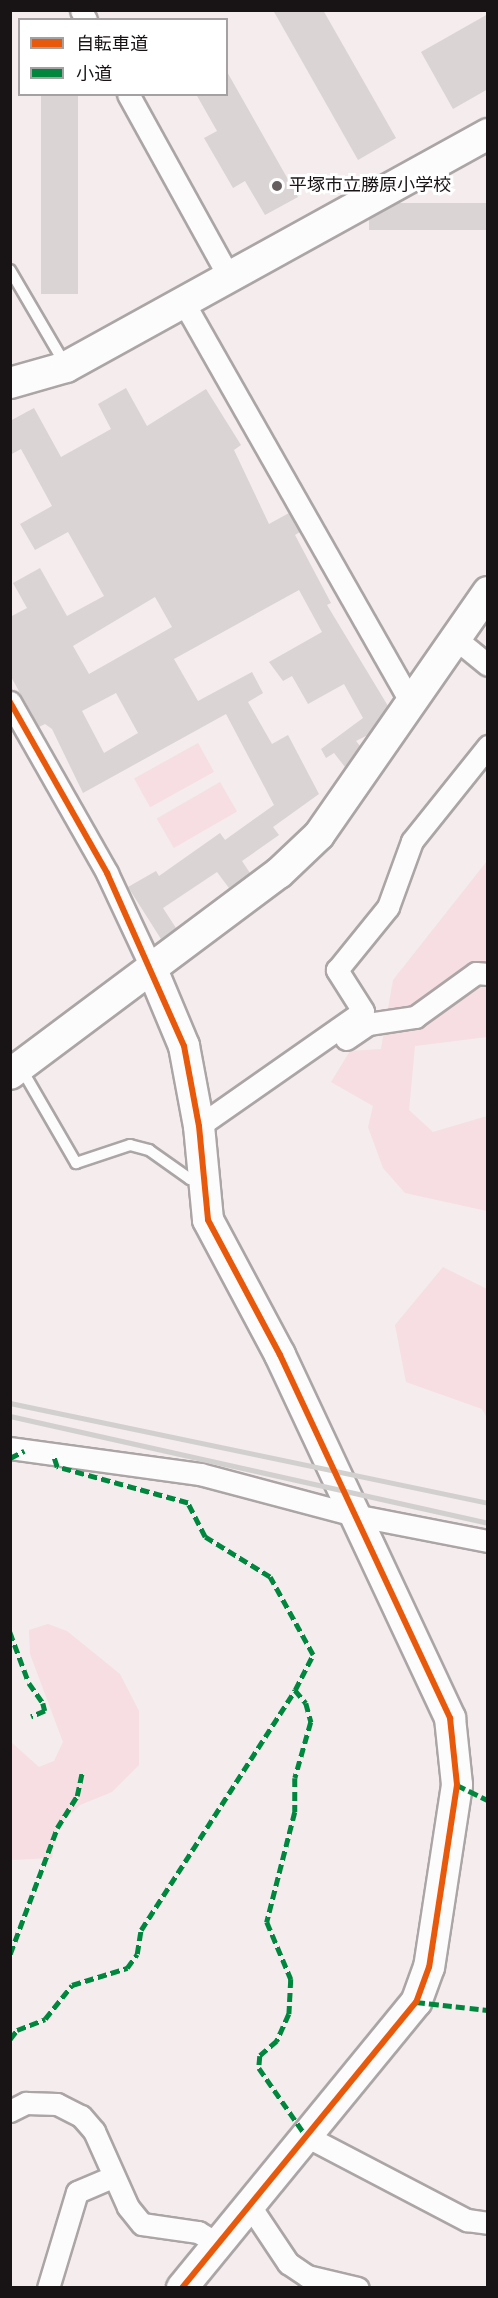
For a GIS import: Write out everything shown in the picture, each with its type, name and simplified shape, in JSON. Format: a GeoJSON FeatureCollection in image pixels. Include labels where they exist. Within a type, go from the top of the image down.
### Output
{"type":"FeatureCollection","features":[{"type":"Feature","properties":{"kind":"street"},"geometry":{"type":"LineString","coordinates":[[129,96],[229,277]]}},
{"type":"Feature","properties":{"kind":"street"},"geometry":{"type":"LineString","coordinates":[[10,383],[66,367],[488,134]]}},
{"type":"Feature","properties":{"kind":"street"},"geometry":{"type":"LineString","coordinates":[[184,303],[412,704]]}},
{"type":"Feature","properties":{"kind":"street"},"geometry":{"type":"LineString","coordinates":[[16,1071],[151,967],[279,873],[319,835],[488,592]]}},
{"type":"Feature","properties":{"kind":"street"},"geometry":{"type":"LineString","coordinates":[[456,639],[488,665]]}},
{"type":"Feature","properties":{"kind":"street"},"geometry":{"type":"LineString","coordinates":[[11,703],[107,873],[151,967],[184,1046],[199,1126],[201,1178],[208,1220],[226,1260],[280,1355],[450,1718],[457,1785],[429,1967],[416,2002],[182,2288]]}},
{"type":"Feature","properties":{"kind":"street"},"geometry":{"type":"LineString","coordinates":[[199,1126],[363,1011],[337,970],[388,907],[412,841],[488,746]]}},
{"type":"Feature","properties":{"kind":"street"},"geometry":{"type":"LineString","coordinates":[[300,1054],[329,1050],[368,1024],[416,1017],[476,974],[488,974]]}},
{"type":"Feature","properties":{"kind":"street"},"geometry":{"type":"LineString","coordinates":[[10,1448],[200,1474],[354,1515],[488,1541]]}},
{"type":"Feature","properties":{"kind":"street"},"geometry":{"type":"LineString","coordinates":[[10,2111],[26,2103],[57,2104],[81,2116],[94,2130],[112,2177],[142,2224],[198,2232],[218,2244]]}},
{"type":"Feature","properties":{"kind":"street"},"geometry":{"type":"LineString","coordinates":[[306,2136],[467,2220],[488,2223]]}},
{"type":"Feature","properties":{"kind":"street"},"geometry":{"type":"LineString","coordinates":[[48,2288],[77,2192],[112,2177]]}},
{"type":"Feature","properties":{"kind":"street"},"geometry":{"type":"LineString","coordinates":[[250,2206],[288,2263],[307,2276],[358,2288]]}},
{"type":"Feature","properties":{"kind":"lane"},"geometry":{"type":"LineString","coordinates":[[10,270],[66,367]]}},
{"type":"Feature","properties":{"kind":"lane"},"geometry":{"type":"LineString","coordinates":[[16,1071],[76,1163],[130,1145],[149,1150],[190,1179],[201,1178]]}},
{"type":"Feature","properties":{"kind":"shaded area"},"geometry":{"type":"Polygon","coordinates":[[[198,743],[214,772],[150,807],[134,778],[198,743]]]}},
{"type":"Feature","properties":{"kind":"shaded area"},"geometry":{"type":"Polygon","coordinates":[[[220,782],[237,811],[174,848],[157,819],[220,782]]]}},
{"type":"Feature","properties":{"kind":"shaded area"},"geometry":{"type":"Polygon","coordinates":[[[487,861],[487,1037],[415,1046],[409,1110],[433,1132],[487,1116],[487,1211],[405,1193],[383,1168],[368,1127],[373,1106],[331,1082],[350,1051],[381,1049],[393,980],[487,861]]]}},
{"type":"Feature","properties":{"kind":"shaded area"},"geometry":{"type":"Polygon","coordinates":[[[443,1267],[487,1289],[487,1418],[482,1409],[406,1382],[395,1325],[443,1267]]]}},
{"type":"Feature","properties":{"kind":"shaded area"},"geometry":{"type":"Polygon","coordinates":[[[48,1624],[67,1631],[120,1674],[139,1711],[139,1765],[112,1792],[80,1805],[57,1828],[52,1858],[11,1860],[11,1742],[39,1767],[54,1761],[63,1742],[30,1654],[29,1630],[48,1624]]]}},
{"type":"Feature","properties":{"kind":"building"},"geometry":{"type":"Polygon","coordinates":[[[273,10],[323,10],[396,138],[358,160],[273,10]]]}},
{"type":"Feature","properties":{"kind":"building"},"geometry":{"type":"Polygon","coordinates":[[[488,14],[488,89],[453,109],[421,52],[488,14]]]}},
{"type":"Feature","properties":{"kind":"building"},"geometry":{"type":"Polygon","coordinates":[[[228,74],[298,197],[265,215],[245,181],[233,188],[204,138],[217,131],[197,96],[228,96],[228,74]]]}},
{"type":"Feature","properties":{"kind":"building"},"geometry":{"type":"Polygon","coordinates":[[[41,96],[78,96],[78,294],[41,294],[41,96]]]}},
{"type":"Feature","properties":{"kind":"building"},"geometry":{"type":"Polygon","coordinates":[[[369,203],[488,203],[488,230],[369,230],[369,203]]]}},
{"type":"Feature","properties":{"kind":"building"},"geometry":{"type":"Polygon","coordinates":[[[126,388],[147,426],[206,389],[241,445],[234,450],[269,524],[289,513],[300,532],[295,535],[331,603],[327,605],[388,706],[368,735],[356,741],[360,746],[345,767],[334,753],[326,758],[321,749],[363,718],[344,684],[308,704],[292,676],[283,681],[269,662],[322,632],[299,590],[174,659],[198,701],[252,672],[263,693],[248,702],[272,744],[288,735],[319,794],[273,827],[279,835],[242,861],[250,873],[229,888],[217,872],[163,908],[176,928],[161,939],[128,887],[156,871],[159,876],[220,833],[225,840],[274,805],[226,714],[83,793],[52,729],[45,724],[39,727],[10,675],[10,617],[27,608],[13,583],[40,568],[67,616],[104,596],[68,532],[35,550],[20,524],[52,506],[21,449],[10,455],[10,421],[34,408],[61,457],[111,429],[98,404],[126,388]],[[155,597],[73,646],[89,674],[172,627],[155,597]],[[116,693],[82,711],[104,753],[138,733],[116,693]]]}},
{"type":"Feature","properties":{"kind":"railway"},"geometry":{"type":"LineString","coordinates":[[10,1403],[488,1503]]}},
{"type":"Feature","properties":{"kind":"railway"},"geometry":{"type":"LineString","coordinates":[[10,1416],[488,1523]]}},
{"type":"Feature","properties":{"kind":"marked path"},"geometry":{"type":"LineString","coordinates":[[10,1458],[24,1451]]}},
{"type":"Feature","properties":{"kind":"marked path"},"geometry":{"type":"LineString","coordinates":[[10,2039],[17,2030],[45,2019],[72,1985],[127,1968],[137,1954],[141,1930],[295,1690],[313,1655],[270,1577],[205,1537],[188,1503],[57,1467],[53,1455]]}},
{"type":"Feature","properties":{"kind":"marked path"},"geometry":{"type":"LineString","coordinates":[[10,1632],[29,1683],[43,1703],[45,1711],[31,1717]]}},
{"type":"Feature","properties":{"kind":"marked path"},"geometry":{"type":"LineString","coordinates":[[295,1690],[306,1703],[311,1722],[295,1778],[295,1812],[267,1922],[291,1979],[289,2014],[277,2041],[260,2056],[259,2068],[306,2136]]}},
{"type":"Feature","properties":{"kind":"marked path"},"geometry":{"type":"LineString","coordinates":[[10,1954],[57,1828],[77,1796],[82,1773]]}},
{"type":"Feature","properties":{"kind":"marked path"},"geometry":{"type":"LineString","coordinates":[[457,1785],[488,1800]]}},
{"type":"Feature","properties":{"kind":"marked path"},"geometry":{"type":"LineString","coordinates":[[416,2002],[488,2010]]}},
{"type":"Feature","properties":{"kind":"cycle path"},"geometry":{"type":"LineString","coordinates":[[10,702],[107,873],[184,1046],[199,1126],[208,1220],[280,1355],[450,1718],[457,1785],[429,1967],[416,2002],[182,2288]]}},
{"type":"Feature","properties":{"kind":"place","name":"平塚市立勝原小学校"},"geometry":{"type":"Point","coordinates":[277,186]}}]}
